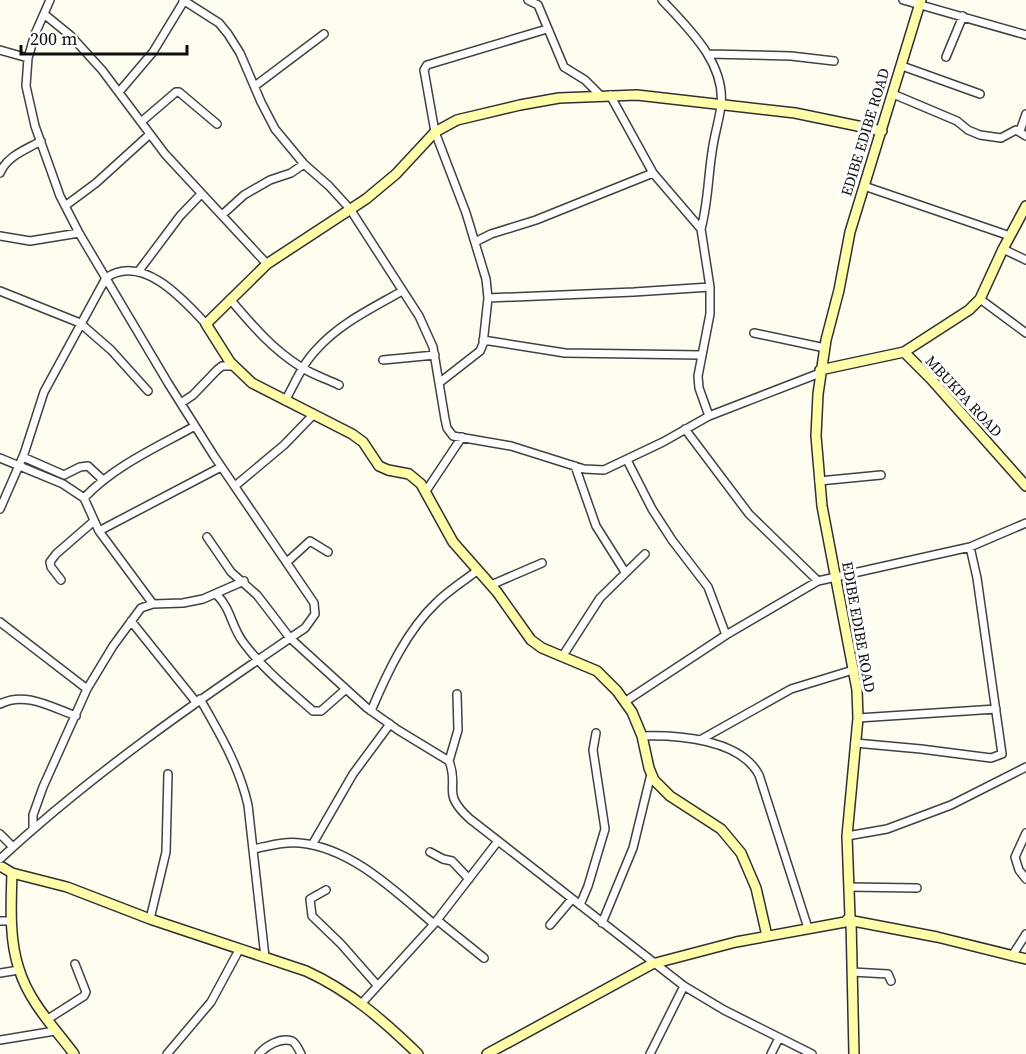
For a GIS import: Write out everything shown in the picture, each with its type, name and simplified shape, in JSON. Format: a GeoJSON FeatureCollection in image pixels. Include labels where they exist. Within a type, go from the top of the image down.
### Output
{"type":"FeatureCollection","features":[{"type":"Feature","properties":{"kind":"street"},"geometry":{"type":"LineString","coordinates":[[50,0],[28,58],[27,95],[65,206],[79,234],[195,426],[287,562],[315,608],[315,614],[312,622],[198,701],[33,829],[13,846],[1,863],[12,873],[67,887],[150,919],[323,979],[362,1003],[418,1054]]}},
{"type":"Feature","properties":{"kind":"street"},"geometry":{"type":"LineString","coordinates":[[118,92],[153,52],[183,0],[219,23],[240,52],[275,129],[304,164],[350,209],[428,334],[435,356],[447,428],[453,436],[511,446],[575,466],[604,470],[709,416],[820,371],[904,352],[969,310],[980,299],[1026,206]]}},
{"type":"Feature","properties":{"kind":"street"},"geometry":{"type":"LineString","coordinates":[[528,0],[540,3],[547,29],[564,67],[605,95],[653,173],[688,211],[701,229]]}},
{"type":"Feature","properties":{"kind":"street"},"geometry":{"type":"LineString","coordinates":[[662,0],[696,37],[708,54],[716,73],[721,104],[712,151],[706,211],[701,229],[710,287],[707,336],[698,376],[699,388],[709,416]]}},
{"type":"Feature","properties":{"kind":"street"},"geometry":{"type":"LineString","coordinates":[[903,0],[1026,35]]}},
{"type":"Feature","properties":{"kind":"street","name":"EDIBE EDIBE ROAD"},"geometry":{"type":"LineString","coordinates":[[854,1054],[847,836],[858,718],[857,690],[819,481],[816,436],[820,371],[850,232],[920,3]]}},
{"type":"Feature","properties":{"kind":"street"},"geometry":{"type":"LineString","coordinates":[[44,14],[71,36],[201,194],[267,264]]}},
{"type":"Feature","properties":{"kind":"street"},"geometry":{"type":"LineString","coordinates":[[946,57],[963,16]]}},
{"type":"Feature","properties":{"kind":"street"},"geometry":{"type":"LineString","coordinates":[[439,383],[480,351],[488,298],[486,279],[466,213],[435,132],[424,70],[427,65],[547,29]]}},
{"type":"Feature","properties":{"kind":"street"},"geometry":{"type":"LineString","coordinates":[[255,86],[324,34]]}},
{"type":"Feature","properties":{"kind":"street"},"geometry":{"type":"LineString","coordinates":[[0,50],[28,58]]}},
{"type":"Feature","properties":{"kind":"street"},"geometry":{"type":"LineString","coordinates":[[708,54],[791,56],[834,61]]}},
{"type":"Feature","properties":{"kind":"street"},"geometry":{"type":"LineString","coordinates":[[902,66],[981,94]]}},
{"type":"Feature","properties":{"kind":"street"},"geometry":{"type":"LineString","coordinates":[[141,122],[176,92],[179,92],[217,124]]}},
{"type":"Feature","properties":{"kind":"street"},"geometry":{"type":"LineString","coordinates":[[893,94],[957,121],[965,128],[980,135],[1001,138],[1012,131],[1020,130]]}},
{"type":"Feature","properties":{"kind":"street"},"geometry":{"type":"LineString","coordinates":[[206,324],[267,264],[391,179],[435,132],[457,120],[559,98],[637,95],[795,112],[882,131]]}},
{"type":"Feature","properties":{"kind":"street"},"geometry":{"type":"LineString","coordinates":[[1020,130],[1026,114]]}},
{"type":"Feature","properties":{"kind":"street"},"geometry":{"type":"LineString","coordinates":[[1020,130],[1026,136]]}},
{"type":"Feature","properties":{"kind":"street"},"geometry":{"type":"LineString","coordinates":[[65,206],[96,183],[150,134]]}},
{"type":"Feature","properties":{"kind":"street"},"geometry":{"type":"LineString","coordinates":[[0,171],[11,158],[41,141]]}},
{"type":"Feature","properties":{"kind":"street"},"geometry":{"type":"LineString","coordinates":[[222,215],[244,195],[270,180],[291,173],[304,164]]}},
{"type":"Feature","properties":{"kind":"street"},"geometry":{"type":"LineString","coordinates":[[475,242],[490,234],[536,220],[653,173]]}},
{"type":"Feature","properties":{"kind":"street"},"geometry":{"type":"LineString","coordinates":[[864,186],[1010,236]]}},
{"type":"Feature","properties":{"kind":"street"},"geometry":{"type":"LineString","coordinates":[[138,272],[180,216],[201,194]]}},
{"type":"Feature","properties":{"kind":"street"},"geometry":{"type":"LineString","coordinates":[[0,236],[30,242],[79,234]]}},
{"type":"Feature","properties":{"kind":"street"},"geometry":{"type":"LineString","coordinates":[[1003,249],[1026,260]]}},
{"type":"Feature","properties":{"kind":"street"},"geometry":{"type":"LineString","coordinates":[[0,509],[23,457],[45,392],[106,278],[123,270],[138,272],[154,279],[179,296],[206,324],[234,366],[252,383],[359,439],[381,468],[409,474],[416,478],[426,491],[453,542],[491,585],[531,640],[603,676],[626,702],[642,736],[651,774],[664,790],[721,829],[738,847],[756,888],[767,936]]}},
{"type":"Feature","properties":{"kind":"street"},"geometry":{"type":"LineString","coordinates":[[488,298],[710,287]]}},
{"type":"Feature","properties":{"kind":"street"},"geometry":{"type":"LineString","coordinates":[[0,291],[80,323],[111,350],[148,391]]}},
{"type":"Feature","properties":{"kind":"street"},"geometry":{"type":"LineString","coordinates":[[285,400],[315,350],[334,333],[402,291]]}},
{"type":"Feature","properties":{"kind":"street"},"geometry":{"type":"LineString","coordinates":[[230,299],[265,340],[303,369],[339,385]]}},
{"type":"Feature","properties":{"kind":"street"},"geometry":{"type":"LineString","coordinates":[[980,299],[1026,333]]}},
{"type":"Feature","properties":{"kind":"street"},"geometry":{"type":"LineString","coordinates":[[754,333],[825,348]]}},
{"type":"Feature","properties":{"kind":"street"},"geometry":{"type":"LineString","coordinates":[[483,340],[565,353],[701,356]]}},
{"type":"Feature","properties":{"kind":"street","name":"MBUKPA ROAD"},"geometry":{"type":"LineString","coordinates":[[904,352],[1026,486]]}},
{"type":"Feature","properties":{"kind":"street"},"geometry":{"type":"LineString","coordinates":[[383,360],[435,356]]}},
{"type":"Feature","properties":{"kind":"street"},"geometry":{"type":"LineString","coordinates":[[181,403],[193,395],[222,366],[234,366]]}},
{"type":"Feature","properties":{"kind":"street"},"geometry":{"type":"LineString","coordinates":[[235,486],[284,445],[314,414]]}},
{"type":"Feature","properties":{"kind":"street"},"geometry":{"type":"LineString","coordinates":[[84,498],[103,480],[125,465],[195,426]]}},
{"type":"Feature","properties":{"kind":"street"},"geometry":{"type":"LineString","coordinates":[[685,429],[749,514],[818,581]]}},
{"type":"Feature","properties":{"kind":"street"},"geometry":{"type":"LineString","coordinates":[[426,491],[462,437]]}},
{"type":"Feature","properties":{"kind":"street"},"geometry":{"type":"LineString","coordinates":[[23,457],[64,475],[80,467],[88,466],[103,480]]}},
{"type":"Feature","properties":{"kind":"street"},"geometry":{"type":"LineString","coordinates":[[0,458],[63,483],[84,498],[99,531],[153,604]]}},
{"type":"Feature","properties":{"kind":"street"},"geometry":{"type":"LineString","coordinates":[[627,460],[652,509],[672,540],[708,587],[726,635]]}},
{"type":"Feature","properties":{"kind":"street"},"geometry":{"type":"LineString","coordinates":[[99,531],[222,466]]}},
{"type":"Feature","properties":{"kind":"street"},"geometry":{"type":"LineString","coordinates":[[575,466],[596,526],[606,545],[626,572]]}},
{"type":"Feature","properties":{"kind":"street"},"geometry":{"type":"LineString","coordinates":[[819,481],[880,475]]}},
{"type":"Feature","properties":{"kind":"street"},"geometry":{"type":"LineString","coordinates":[[61,580],[50,562],[94,521]]}},
{"type":"Feature","properties":{"kind":"street"},"geometry":{"type":"LineString","coordinates":[[626,702],[726,635],[818,581],[970,548],[1026,523]]}},
{"type":"Feature","properties":{"kind":"street"},"geometry":{"type":"LineString","coordinates":[[207,537],[231,572],[244,581],[257,595],[291,638],[346,689],[371,711],[449,761]]}},
{"type":"Feature","properties":{"kind":"street"},"geometry":{"type":"LineString","coordinates":[[287,562],[312,540],[328,552]]}},
{"type":"Feature","properties":{"kind":"street"},"geometry":{"type":"LineString","coordinates":[[855,743],[992,758],[1002,754],[977,578],[970,548]]}},
{"type":"Feature","properties":{"kind":"street"},"geometry":{"type":"LineString","coordinates":[[562,657],[600,598],[645,554]]}},
{"type":"Feature","properties":{"kind":"street"},"geometry":{"type":"LineString","coordinates":[[491,585],[542,563]]}},
{"type":"Feature","properties":{"kind":"street"},"geometry":{"type":"LineString","coordinates":[[371,711],[384,681],[424,616],[437,601],[478,570]]}},
{"type":"Feature","properties":{"kind":"street"},"geometry":{"type":"LineString","coordinates":[[33,829],[33,815],[87,689],[141,608],[153,604],[183,603],[216,594],[244,581]]}},
{"type":"Feature","properties":{"kind":"street"},"geometry":{"type":"LineString","coordinates":[[216,594],[227,606],[235,630],[257,660],[316,712],[321,711],[346,689]]}},
{"type":"Feature","properties":{"kind":"street"},"geometry":{"type":"LineString","coordinates":[[131,621],[198,701],[229,748],[243,783],[248,805],[265,957]]}},
{"type":"Feature","properties":{"kind":"street"},"geometry":{"type":"LineString","coordinates":[[0,622],[87,689]]}},
{"type":"Feature","properties":{"kind":"street"},"geometry":{"type":"LineString","coordinates":[[700,740],[791,689],[854,670]]}},
{"type":"Feature","properties":{"kind":"street"},"geometry":{"type":"LineString","coordinates":[[457,694],[458,730],[449,761],[454,803],[470,819],[652,964],[724,1010],[812,1054]]}},
{"type":"Feature","properties":{"kind":"street"},"geometry":{"type":"LineString","coordinates":[[0,704],[15,698],[24,698],[76,716]]}},
{"type":"Feature","properties":{"kind":"street"},"geometry":{"type":"LineString","coordinates":[[858,718],[996,709]]}},
{"type":"Feature","properties":{"kind":"street"},"geometry":{"type":"LineString","coordinates":[[312,845],[353,774],[390,724]]}},
{"type":"Feature","properties":{"kind":"street"},"geometry":{"type":"LineString","coordinates":[[580,905],[605,829],[593,750],[597,733]]}},
{"type":"Feature","properties":{"kind":"street"},"geometry":{"type":"LineString","coordinates":[[642,736],[700,740],[739,754],[757,770],[808,928]]}},
{"type":"Feature","properties":{"kind":"street"},"geometry":{"type":"LineString","coordinates":[[847,836],[886,829],[951,805],[1026,767]]}},
{"type":"Feature","properties":{"kind":"street"},"geometry":{"type":"LineString","coordinates":[[150,919],[166,852],[168,774]]}},
{"type":"Feature","properties":{"kind":"street"},"geometry":{"type":"LineString","coordinates":[[602,923],[637,837],[651,774]]}},
{"type":"Feature","properties":{"kind":"street"},"geometry":{"type":"LineString","coordinates":[[1026,833],[1015,857],[1019,870],[1026,879]]}},
{"type":"Feature","properties":{"kind":"street"},"geometry":{"type":"LineString","coordinates":[[0,834],[13,846]]}},
{"type":"Feature","properties":{"kind":"street"},"geometry":{"type":"LineString","coordinates":[[362,1003],[435,922],[498,841]]}},
{"type":"Feature","properties":{"kind":"street"},"geometry":{"type":"LineString","coordinates":[[253,849],[281,843],[298,843],[312,845],[343,857],[377,876],[484,958]]}},
{"type":"Feature","properties":{"kind":"street"},"geometry":{"type":"LineString","coordinates":[[430,852],[452,861],[469,879]]}},
{"type":"Feature","properties":{"kind":"street"},"geometry":{"type":"LineString","coordinates":[[12,873],[12,921],[19,970],[36,1005],[56,1030],[70,1053]]}},
{"type":"Feature","properties":{"kind":"street"},"geometry":{"type":"LineString","coordinates":[[849,887],[917,888]]}},
{"type":"Feature","properties":{"kind":"street"},"geometry":{"type":"LineString","coordinates":[[326,890],[310,899],[312,916],[341,944],[376,985]]}},
{"type":"Feature","properties":{"kind":"street"},"geometry":{"type":"LineString","coordinates":[[550,925],[572,900]]}},
{"type":"Feature","properties":{"kind":"street"},"geometry":{"type":"LineString","coordinates":[[487,1054],[652,964],[736,942],[849,920],[937,937],[1026,959]]}},
{"type":"Feature","properties":{"kind":"street"},"geometry":{"type":"LineString","coordinates":[[0,921],[12,921]]}},
{"type":"Feature","properties":{"kind":"street"},"geometry":{"type":"LineString","coordinates":[[1012,956],[1026,934]]}},
{"type":"Feature","properties":{"kind":"street"},"geometry":{"type":"LineString","coordinates":[[167,1054],[211,1002],[239,950]]}},
{"type":"Feature","properties":{"kind":"street"},"geometry":{"type":"LineString","coordinates":[[48,1019],[84,996],[86,992],[75,964]]}},
{"type":"Feature","properties":{"kind":"street"},"geometry":{"type":"LineString","coordinates":[[0,973],[19,970]]}},
{"type":"Feature","properties":{"kind":"street"},"geometry":{"type":"LineString","coordinates":[[852,972],[888,974],[891,981]]}},
{"type":"Feature","properties":{"kind":"street"},"geometry":{"type":"LineString","coordinates":[[650,1054],[684,986]]}},
{"type":"Feature","properties":{"kind":"street"},"geometry":{"type":"LineString","coordinates":[[0,1040],[56,1030]]}},
{"type":"Feature","properties":{"kind":"street"},"geometry":{"type":"LineString","coordinates":[[771,1054],[780,1038]]}},
{"type":"Feature","properties":{"kind":"street"},"geometry":{"type":"LineString","coordinates":[[259,1054],[271,1043],[290,1041],[301,1054]]}}]}
